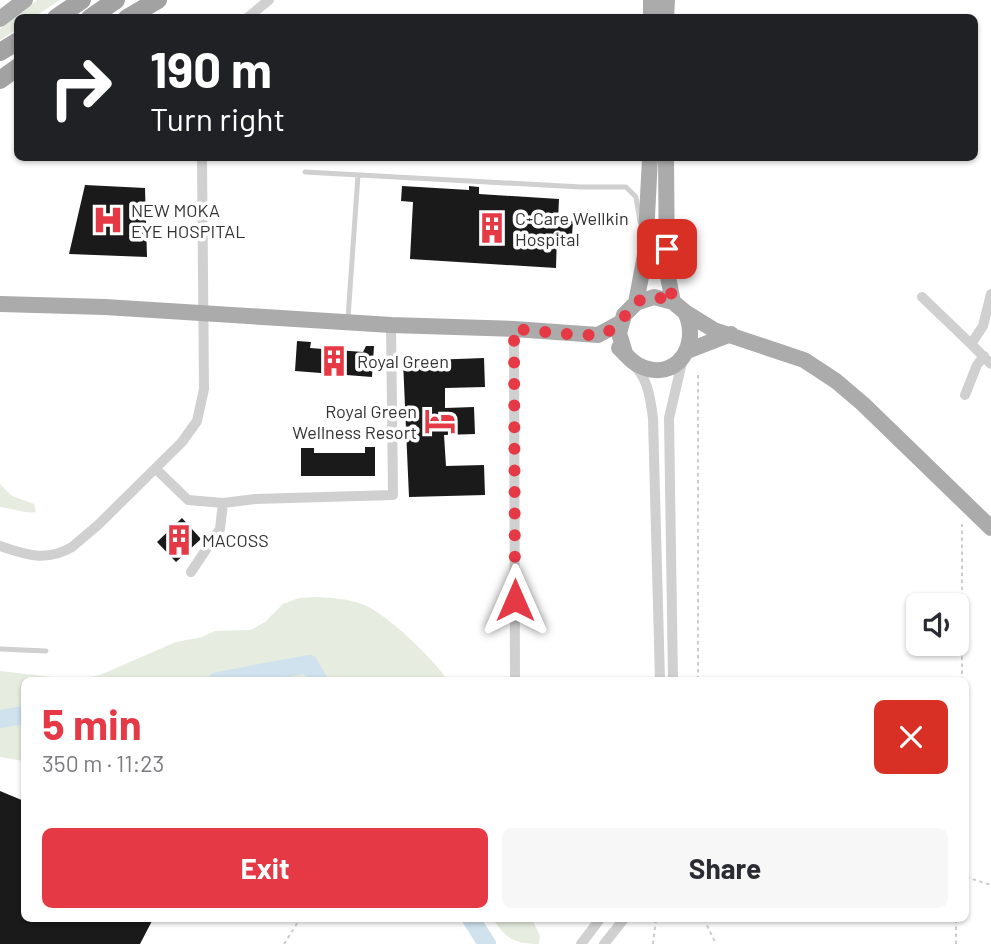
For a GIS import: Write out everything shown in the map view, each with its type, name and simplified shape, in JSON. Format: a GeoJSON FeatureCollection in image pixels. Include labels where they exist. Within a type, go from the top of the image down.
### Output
{"type":"FeatureCollection","features":[{"type":"Feature","properties":{"kind":"highway"},"geometry":{"type":"LineString","coordinates":[[61,14],[82,0]]}},
{"type":"Feature","properties":{"kind":"highway"},"geometry":{"type":"LineString","coordinates":[[96,14],[116,0]]}},
{"type":"Feature","properties":{"kind":"highway"},"geometry":{"type":"LineString","coordinates":[[134,14],[158,0]]}},
{"type":"Feature","properties":{"kind":"main road"},"geometry":{"type":"LineString","coordinates":[[0,19],[25,0]]}},
{"type":"Feature","properties":{"kind":"main road"},"geometry":{"type":"LineString","coordinates":[[636,303],[645,255],[650,161]]}},
{"type":"Feature","properties":{"kind":"main road"},"geometry":{"type":"LineString","coordinates":[[666,161],[667,272],[679,307],[692,331],[685,354]]}},
{"type":"Feature","properties":{"kind":"main road"},"geometry":{"type":"LineString","coordinates":[[598,335],[620,323],[629,308],[636,303],[654,297],[679,307],[706,326],[804,360],[863,404],[991,528]]}},
{"type":"Feature","properties":{"kind":"main road"},"geometry":{"type":"LineString","coordinates":[[0,304],[598,335],[638,365],[650,369],[673,365],[685,354],[731,334]]}},
{"type":"Feature","properties":{"kind":"main road"},"geometry":{"type":"LineString","coordinates":[[620,323],[620,344],[627,356]]}},
{"type":"Feature","properties":{"kind":"street"},"geometry":{"type":"LineString","coordinates":[[252,14],[269,0]]}},
{"type":"Feature","properties":{"kind":"street"},"geometry":{"type":"LineString","coordinates":[[0,546],[38,557],[48,557],[65,551],[98,525],[156,469],[191,430],[200,413],[204,390],[202,161]]}},
{"type":"Feature","properties":{"kind":"street"},"geometry":{"type":"LineString","coordinates":[[971,344],[983,326],[991,294]]}},
{"type":"Feature","properties":{"kind":"street"},"geometry":{"type":"LineString","coordinates":[[922,297],[987,360],[977,365],[965,394]]}},
{"type":"Feature","properties":{"kind":"street"},"geometry":{"type":"LineString","coordinates":[[156,469],[188,500],[223,503],[255,499],[393,495],[391,326]]}},
{"type":"Feature","properties":{"kind":"street"},"geometry":{"type":"LineString","coordinates":[[514,329],[515,677]]}},
{"type":"Feature","properties":{"kind":"street"},"geometry":{"type":"LineString","coordinates":[[673,677],[669,418],[685,354]]}},
{"type":"Feature","properties":{"kind":"street"},"geometry":{"type":"LineString","coordinates":[[627,356],[643,375],[649,388],[653,418],[660,677]]}},
{"type":"Feature","properties":{"kind":"street"},"geometry":{"type":"LineString","coordinates":[[191,572],[220,529],[223,503]]}},
{"type":"Feature","properties":{"kind":"street"},"geometry":{"type":"LineString","coordinates":[[581,944],[598,922]]}},
{"type":"Feature","properties":{"kind":"street"},"geometry":{"type":"LineString","coordinates":[[604,944],[622,922]]}},
{"type":"Feature","properties":{"kind":"lane"},"geometry":{"type":"LineString","coordinates":[[306,172],[626,187],[636,197],[645,255]]}},
{"type":"Feature","properties":{"kind":"lane"},"geometry":{"type":"LineString","coordinates":[[348,322],[358,175]]}},
{"type":"Feature","properties":{"kind":"lane"},"geometry":{"type":"LineString","coordinates":[[0,649],[46,651]]}},
{"type":"Feature","properties":{"kind":"path"},"geometry":{"type":"LineString","coordinates":[[698,375],[698,677]]}},
{"type":"Feature","properties":{"kind":"path"},"geometry":{"type":"LineString","coordinates":[[962,524],[962,677]]}},
{"type":"Feature","properties":{"kind":"path"},"geometry":{"type":"LineString","coordinates":[[969,878],[991,885]]}},
{"type":"Feature","properties":{"kind":"path"},"geometry":{"type":"LineString","coordinates":[[284,944],[298,922]]}},
{"type":"Feature","properties":{"kind":"path"},"geometry":{"type":"LineString","coordinates":[[653,944],[656,922]]}},
{"type":"Feature","properties":{"kind":"path"},"geometry":{"type":"LineString","coordinates":[[705,922],[716,944]]}},
{"type":"Feature","properties":{"kind":"path"},"geometry":{"type":"LineString","coordinates":[[956,922],[956,944]]}},
{"type":"Feature","properties":{"kind":"shaded area"},"geometry":{"type":"Polygon","coordinates":[[[37,0],[60,0],[39,14],[19,14],[37,0]]]}},
{"type":"Feature","properties":{"kind":"shaded area"},"geometry":{"type":"Polygon","coordinates":[[[14,18],[14,31],[0,40],[0,29],[14,18]]]}},
{"type":"Feature","properties":{"kind":"shaded area"},"geometry":{"type":"Polygon","coordinates":[[[0,484],[12,496],[34,504],[36,512],[0,507],[0,484]]]}},
{"type":"Feature","properties":{"kind":"shaded area"},"geometry":{"type":"Polygon","coordinates":[[[299,598],[340,599],[372,609],[409,638],[445,677],[91,677],[176,642],[202,637],[215,631],[251,630],[265,622],[283,604],[299,598]]]}},
{"type":"Feature","properties":{"kind":"shaded area"},"geometry":{"type":"Polygon","coordinates":[[[0,671],[51,677],[21,677],[21,760],[0,757],[0,671]]]}},
{"type":"Feature","properties":{"kind":"shaded area"},"geometry":{"type":"Polygon","coordinates":[[[495,922],[533,922],[540,936],[539,944],[512,939],[495,922]]]}},
{"type":"Feature","properties":{"kind":"building"},"geometry":{"type":"Polygon","coordinates":[[[85,185],[145,188],[147,257],[69,254],[85,185]]]}},
{"type":"Feature","properties":{"kind":"building","name":"C-Care Wellkin Hospital"},"geometry":{"type":"Polygon","coordinates":[[[402,186],[469,190],[469,186],[479,187],[479,194],[559,199],[558,220],[573,221],[572,236],[557,235],[556,268],[410,259],[413,202],[401,201],[402,186]]]}},
{"type":"Feature","properties":{"kind":"building","name":"Royal Green"},"geometry":{"type":"Polygon","coordinates":[[[297,341],[311,342],[310,348],[363,352],[366,346],[374,346],[372,377],[295,371],[297,341]]]}},
{"type":"Feature","properties":{"kind":"building","name":"Royal Green Wellness Resort"},"geometry":{"type":"Polygon","coordinates":[[[484,358],[485,387],[445,388],[445,408],[474,407],[475,434],[444,435],[446,466],[484,465],[485,495],[409,497],[403,361],[484,358]]]}},
{"type":"Feature","properties":{"kind":"building"},"geometry":{"type":"Polygon","coordinates":[[[365,447],[375,447],[375,476],[301,476],[301,448],[314,448],[314,453],[365,453],[365,447]]]}},
{"type":"Feature","properties":{"kind":"building","name":"MACOSS"},"geometry":{"type":"Polygon","coordinates":[[[182,518],[201,539],[176,562],[157,542],[182,518]]]}},
{"type":"Feature","properties":{"kind":"building"},"geometry":{"type":"Polygon","coordinates":[[[0,791],[21,800],[21,922],[151,922],[140,944],[0,944],[0,791]]]}},
{"type":"Feature","properties":{"kind":"waterway"},"geometry":{"type":"LineString","coordinates":[[239,677],[309,664],[317,677]]}},
{"type":"Feature","properties":{"kind":"waterway"},"geometry":{"type":"LineString","coordinates":[[0,719],[21,716]]}},
{"type":"Feature","properties":{"kind":"waterway"},"geometry":{"type":"LineString","coordinates":[[473,922],[487,944]]}},
{"type":"Feature","properties":{"kind":"place","name":"NEW MOKA EYE HOSPITAL"},"geometry":{"type":"Point","coordinates":[108,220]}},
{"type":"Feature","properties":{"kind":"place","name":"C-Care Wellkin Hospital"},"geometry":{"type":"Point","coordinates":[492,228]}},
{"type":"Feature","properties":{"kind":"place","name":"Royal Green"},"geometry":{"type":"Point","coordinates":[334,361]}},
{"type":"Feature","properties":{"kind":"place","name":"Royal Green Wellness Resort"},"geometry":{"type":"Point","coordinates":[440,421]}},
{"type":"Feature","properties":{"kind":"place","name":"MACOSS"},"geometry":{"type":"Point","coordinates":[179,540]}},
{"type":"Feature","properties":{"kind":"route"},"geometry":{"type":"LineString","coordinates":[[515,600],[514,329],[598,335],[615,328],[629,308],[645,299],[664,298],[673,302],[667,272],[667,249]]}}]}
